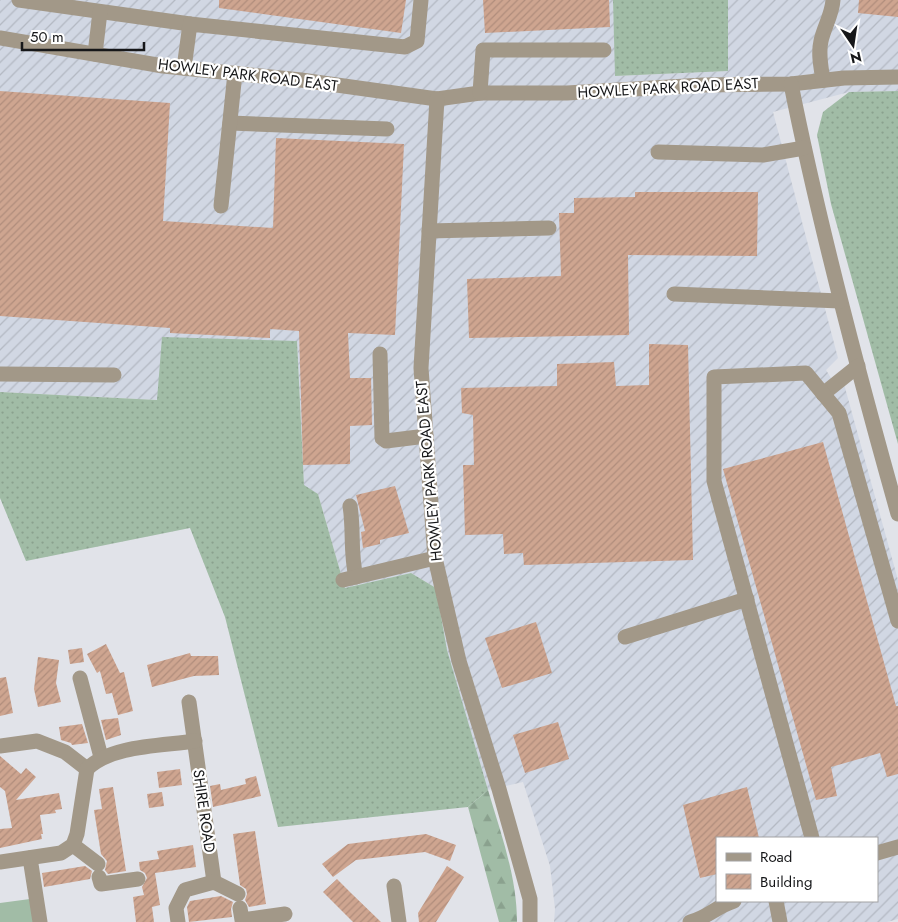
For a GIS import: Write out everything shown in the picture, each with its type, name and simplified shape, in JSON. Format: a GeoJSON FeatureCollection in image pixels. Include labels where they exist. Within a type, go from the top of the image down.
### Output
{"type":"FeatureCollection","features":[{"type":"Feature","properties":{"kind":"street"},"geometry":{"type":"LineString","coordinates":[[19,0],[190,24],[405,47],[417,41],[421,0]]}},
{"type":"Feature","properties":{"kind":"street"},"geometry":{"type":"LineString","coordinates":[[823,80],[820,49],[832,10],[833,0]]}},
{"type":"Feature","properties":{"kind":"street"},"geometry":{"type":"LineString","coordinates":[[95,54],[100,12]]}},
{"type":"Feature","properties":{"kind":"street"},"geometry":{"type":"LineString","coordinates":[[184,68],[190,24]]}},
{"type":"Feature","properties":{"kind":"street","name":"HOWLEY PARK ROAD EAST"},"geometry":{"type":"LineString","coordinates":[[0,38],[184,68],[437,99],[480,93],[567,93],[704,84],[791,84],[823,80],[898,77]]}},
{"type":"Feature","properties":{"kind":"street"},"geometry":{"type":"LineString","coordinates":[[480,93],[483,50],[604,50]]}},
{"type":"Feature","properties":{"kind":"street"},"geometry":{"type":"LineString","coordinates":[[221,206],[235,73]]}},
{"type":"Feature","properties":{"kind":"street"},"geometry":{"type":"LineString","coordinates":[[791,84],[840,301],[898,514]]}},
{"type":"Feature","properties":{"kind":"street","name":"HOWLEY PARK ROAD EAST"},"geometry":{"type":"LineString","coordinates":[[437,99],[421,368],[435,558],[459,661],[499,788],[530,899],[530,922]]}},
{"type":"Feature","properties":{"kind":"street"},"geometry":{"type":"LineString","coordinates":[[230,123],[387,129]]}},
{"type":"Feature","properties":{"kind":"street"},"geometry":{"type":"LineString","coordinates":[[658,152],[763,155],[804,148]]}},
{"type":"Feature","properties":{"kind":"street"},"geometry":{"type":"LineString","coordinates":[[429,231],[549,228]]}},
{"type":"Feature","properties":{"kind":"street"},"geometry":{"type":"LineString","coordinates":[[674,294],[840,301]]}},
{"type":"Feature","properties":{"kind":"street"},"geometry":{"type":"LineString","coordinates":[[380,354],[384,441],[426,436]]}},
{"type":"Feature","properties":{"kind":"street"},"geometry":{"type":"LineString","coordinates":[[823,394],[858,366]]}},
{"type":"Feature","properties":{"kind":"street"},"geometry":{"type":"LineString","coordinates":[[0,374],[114,375]]}},
{"type":"Feature","properties":{"kind":"street"},"geometry":{"type":"LineString","coordinates":[[812,837],[714,481],[714,377],[806,374],[839,413],[898,621]]}},
{"type":"Feature","properties":{"kind":"street"},"geometry":{"type":"LineString","coordinates":[[350,506],[353,521],[350,578],[435,558]]}},
{"type":"Feature","properties":{"kind":"street"},"geometry":{"type":"LineString","coordinates":[[624,636],[747,599]]}},
{"type":"Feature","properties":{"kind":"street"},"geometry":{"type":"LineString","coordinates":[[80,678],[101,757]]}},
{"type":"Feature","properties":{"kind":"street","name":"SHIRE ROAD"},"geometry":{"type":"LineString","coordinates":[[189,702],[214,882]]}},
{"type":"Feature","properties":{"kind":"street"},"geometry":{"type":"LineString","coordinates":[[0,746],[36,740],[65,752],[87,769]]}},
{"type":"Feature","properties":{"kind":"street"},"geometry":{"type":"LineString","coordinates":[[0,862],[61,853],[73,845],[78,827],[83,780],[87,769],[101,757],[121,751],[195,741]]}},
{"type":"Feature","properties":{"kind":"street"},"geometry":{"type":"LineString","coordinates":[[73,845],[98,871],[101,884],[138,879]]}},
{"type":"Feature","properties":{"kind":"street"},"geometry":{"type":"LineString","coordinates":[[878,853],[898,847]]}},
{"type":"Feature","properties":{"kind":"street"},"geometry":{"type":"LineString","coordinates":[[30,858],[40,922]]}},
{"type":"Feature","properties":{"kind":"street"},"geometry":{"type":"LineString","coordinates":[[178,922],[176,908],[185,890],[214,882],[239,901],[242,920],[285,914]]}},
{"type":"Feature","properties":{"kind":"street"},"geometry":{"type":"LineString","coordinates":[[394,886],[399,922]]}},
{"type":"Feature","properties":{"kind":"street"},"geometry":{"type":"LineString","coordinates":[[690,922],[705,918],[719,906],[731,902]]}},
{"type":"Feature","properties":{"kind":"street"},"geometry":{"type":"LineString","coordinates":[[776,902],[780,922]]}},
{"type":"Feature","properties":{"kind":"shaded area"},"geometry":{"type":"Polygon","coordinates":[[[0,0],[613,0],[616,76],[728,71],[728,0],[898,0],[898,91],[849,92],[773,112],[838,358],[826,370],[831,378],[844,384],[898,580],[898,919],[887,922],[554,922],[555,909],[550,866],[523,782],[488,790],[447,650],[436,588],[411,573],[345,588],[318,494],[304,486],[297,341],[158,400],[0,392],[0,0]]]}},
{"type":"Feature","properties":{"kind":"green space"},"geometry":{"type":"Polygon","coordinates":[[[613,0],[728,0],[728,71],[615,76],[613,0]]]}},
{"type":"Feature","properties":{"kind":"green space"},"geometry":{"type":"Polygon","coordinates":[[[898,91],[898,444],[831,204],[817,135],[823,112],[849,92],[898,91]]]}},
{"type":"Feature","properties":{"kind":"green space"},"geometry":{"type":"Polygon","coordinates":[[[162,337],[297,341],[304,485],[318,494],[345,588],[411,573],[436,588],[447,650],[488,790],[468,807],[278,827],[225,617],[190,528],[26,561],[0,498],[0,392],[157,400],[162,337]]]}},
{"type":"Feature","properties":{"kind":"green space"},"geometry":{"type":"Polygon","coordinates":[[[488,790],[511,872],[517,922],[499,922],[468,807],[488,790]]]}},
{"type":"Feature","properties":{"kind":"green space"},"geometry":{"type":"Polygon","coordinates":[[[30,899],[33,922],[0,922],[0,903],[30,899]]]}},
{"type":"Feature","properties":{"kind":"building"},"geometry":{"type":"Polygon","coordinates":[[[219,0],[406,0],[401,33],[219,8],[219,0]]]}},
{"type":"Feature","properties":{"kind":"building"},"geometry":{"type":"Polygon","coordinates":[[[483,0],[609,0],[610,27],[485,33],[483,0]]]}},
{"type":"Feature","properties":{"kind":"building"},"geometry":{"type":"Polygon","coordinates":[[[859,0],[898,0],[898,17],[858,13],[859,0]]]}},
{"type":"Feature","properties":{"kind":"building"},"geometry":{"type":"Polygon","coordinates":[[[0,91],[170,103],[163,221],[273,228],[276,138],[404,144],[395,335],[348,333],[350,378],[371,378],[372,425],[350,426],[350,464],[303,465],[299,331],[270,329],[270,338],[170,333],[170,328],[0,316],[0,91]]]}},
{"type":"Feature","properties":{"kind":"building"},"geometry":{"type":"Polygon","coordinates":[[[635,192],[758,192],[757,256],[628,255],[629,335],[469,338],[467,279],[561,276],[559,213],[574,213],[574,198],[635,197],[635,192]]]}},
{"type":"Feature","properties":{"kind":"building"},"geometry":{"type":"Polygon","coordinates":[[[649,344],[688,345],[693,560],[524,565],[523,553],[504,554],[503,534],[465,535],[463,465],[474,465],[473,415],[462,413],[461,388],[557,386],[557,364],[614,362],[616,386],[649,385],[649,344]]]}},
{"type":"Feature","properties":{"kind":"building"},"geometry":{"type":"Polygon","coordinates":[[[823,442],[896,706],[898,706],[898,774],[887,777],[880,753],[831,767],[837,796],[816,800],[723,469],[823,442]]]}},
{"type":"Feature","properties":{"kind":"building"},"geometry":{"type":"Polygon","coordinates":[[[395,486],[409,533],[380,540],[380,544],[363,548],[361,532],[365,531],[356,495],[395,486]]]}},
{"type":"Feature","properties":{"kind":"building"},"geometry":{"type":"Polygon","coordinates":[[[536,622],[552,673],[502,688],[485,638],[536,622]]]}},
{"type":"Feature","properties":{"kind":"building"},"geometry":{"type":"Polygon","coordinates":[[[106,644],[120,673],[124,672],[133,711],[118,715],[112,693],[106,694],[100,671],[97,673],[87,654],[106,644]]]}},
{"type":"Feature","properties":{"kind":"building"},"geometry":{"type":"Polygon","coordinates":[[[82,648],[84,662],[70,664],[68,650],[82,648]]]}},
{"type":"Feature","properties":{"kind":"building"},"geometry":{"type":"Polygon","coordinates":[[[190,653],[191,656],[218,656],[219,675],[194,676],[152,687],[147,665],[190,653]]]}},
{"type":"Feature","properties":{"kind":"building"},"geometry":{"type":"Polygon","coordinates":[[[38,657],[59,660],[56,683],[61,702],[38,707],[34,689],[38,657]]]}},
{"type":"Feature","properties":{"kind":"building"},"geometry":{"type":"Polygon","coordinates":[[[6,677],[13,713],[0,716],[0,678],[6,677]]]}},
{"type":"Feature","properties":{"kind":"building"},"geometry":{"type":"Polygon","coordinates":[[[118,718],[121,735],[106,740],[101,720],[118,718]]]}},
{"type":"Feature","properties":{"kind":"building"},"geometry":{"type":"Polygon","coordinates":[[[558,722],[569,759],[525,773],[513,735],[558,722]]]}},
{"type":"Feature","properties":{"kind":"building"},"geometry":{"type":"Polygon","coordinates":[[[82,724],[88,743],[72,745],[61,740],[59,727],[82,724]]]}},
{"type":"Feature","properties":{"kind":"building"},"geometry":{"type":"Polygon","coordinates":[[[0,756],[21,774],[26,768],[36,777],[16,800],[59,793],[62,809],[55,810],[56,813],[40,815],[42,839],[0,848],[0,829],[12,828],[5,791],[0,787],[0,756]]]}},
{"type":"Feature","properties":{"kind":"building"},"geometry":{"type":"Polygon","coordinates":[[[180,769],[182,785],[159,788],[157,772],[180,769]]]}},
{"type":"Feature","properties":{"kind":"building"},"geometry":{"type":"Polygon","coordinates":[[[256,776],[261,796],[213,807],[210,786],[220,784],[221,790],[246,784],[245,779],[256,776]]]}},
{"type":"Feature","properties":{"kind":"building"},"geometry":{"type":"Polygon","coordinates":[[[113,787],[126,871],[108,874],[105,870],[107,861],[101,854],[94,810],[102,809],[99,789],[113,787]]]}},
{"type":"Feature","properties":{"kind":"building"},"geometry":{"type":"Polygon","coordinates":[[[747,787],[759,837],[716,837],[716,874],[700,878],[683,805],[747,787]]]}},
{"type":"Feature","properties":{"kind":"building"},"geometry":{"type":"Polygon","coordinates":[[[162,792],[164,806],[149,808],[147,794],[162,792]]]}},
{"type":"Feature","properties":{"kind":"building"},"geometry":{"type":"Polygon","coordinates":[[[255,831],[266,904],[249,907],[245,900],[246,889],[240,885],[233,834],[255,831]]]}},
{"type":"Feature","properties":{"kind":"building"},"geometry":{"type":"Polygon","coordinates":[[[426,834],[456,845],[450,861],[425,852],[356,860],[333,877],[322,864],[348,844],[426,834]]]}},
{"type":"Feature","properties":{"kind":"building"},"geometry":{"type":"Polygon","coordinates":[[[193,845],[196,867],[155,873],[160,905],[152,907],[154,922],[136,922],[133,897],[144,895],[142,887],[147,878],[145,873],[140,870],[139,862],[159,859],[157,851],[193,845]]]}},
{"type":"Feature","properties":{"kind":"building"},"geometry":{"type":"Polygon","coordinates":[[[85,866],[92,871],[90,879],[44,887],[42,873],[85,866]]]}},
{"type":"Feature","properties":{"kind":"building"},"geometry":{"type":"Polygon","coordinates":[[[447,866],[464,877],[436,922],[419,922],[418,913],[447,866]]]}},
{"type":"Feature","properties":{"kind":"building"},"geometry":{"type":"Polygon","coordinates":[[[337,879],[381,922],[353,922],[323,892],[337,879]]]}},
{"type":"Feature","properties":{"kind":"building"},"geometry":{"type":"Polygon","coordinates":[[[221,896],[233,902],[231,909],[232,917],[189,922],[187,907],[190,901],[221,896]]]}}]}
